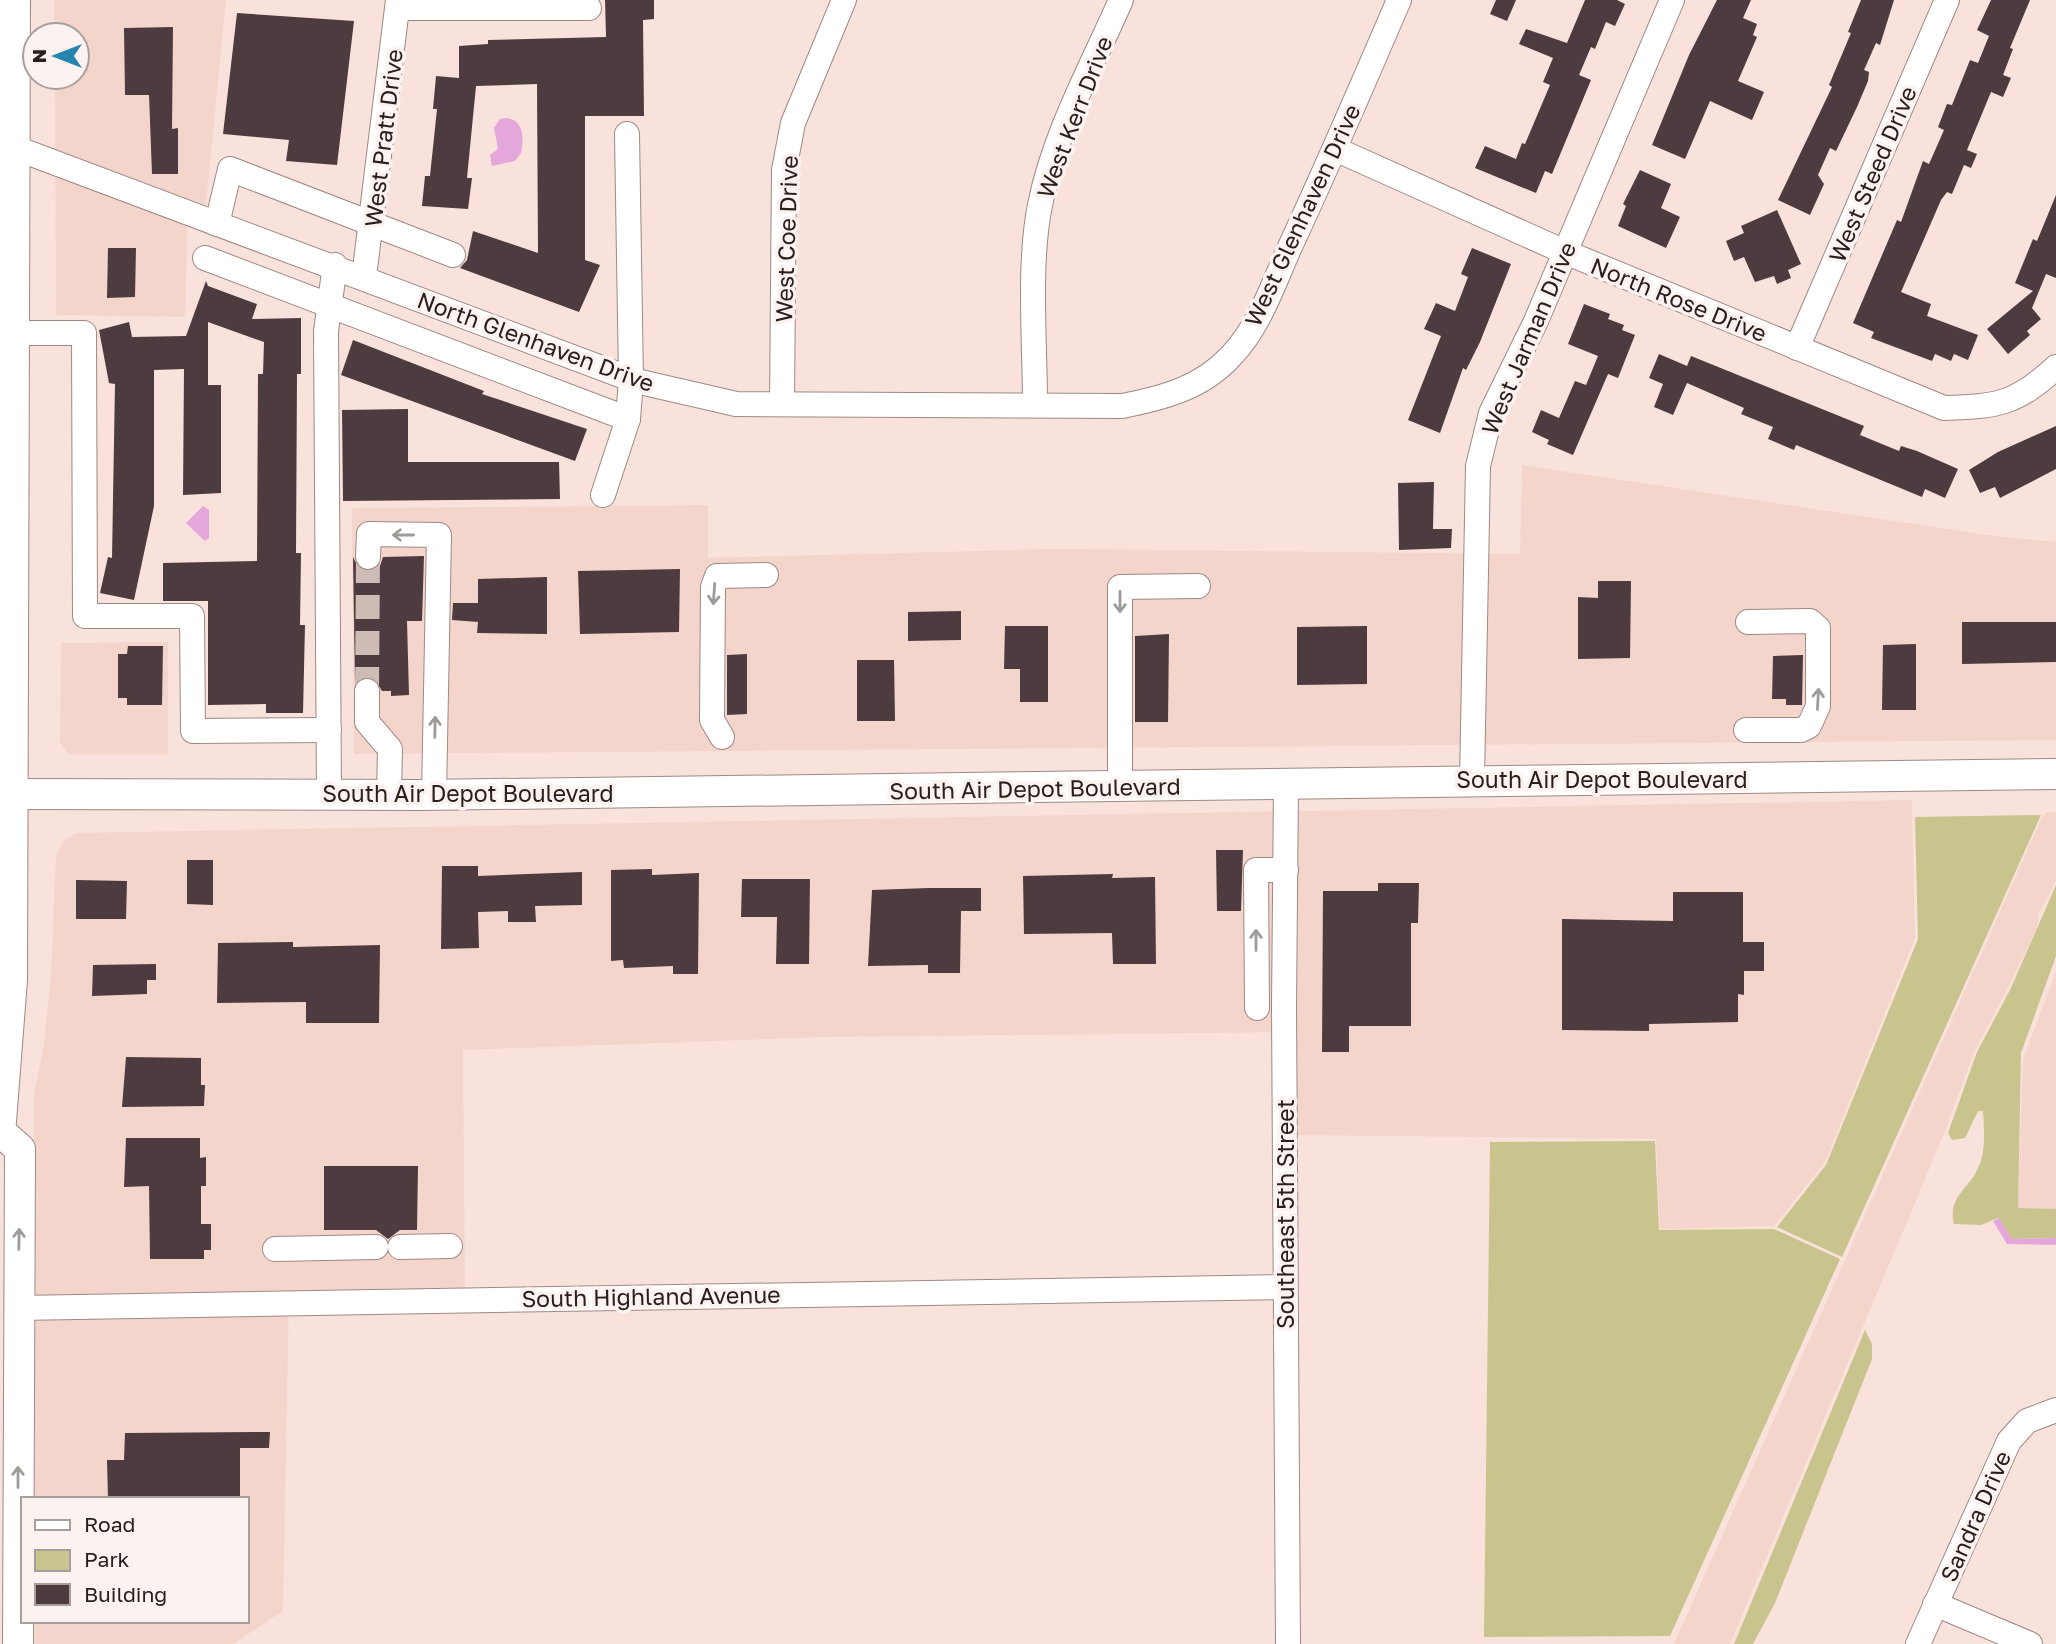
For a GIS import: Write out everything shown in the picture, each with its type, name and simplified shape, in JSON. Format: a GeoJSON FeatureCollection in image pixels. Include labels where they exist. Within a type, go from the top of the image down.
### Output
{"type":"FeatureCollection","features":[{"type":"Feature","properties":{"kind":"main road"},"geometry":{"type":"LineString","coordinates":[[15,0],[7,293],[14,332],[7,387],[7,794],[12,980],[1,1133],[20,1149],[6,1306],[18,1644]]}},
{"type":"Feature","properties":{"kind":"main road","name":"South Air Depot Boulevard"},"geometry":{"type":"LineString","coordinates":[[7,794],[389,796],[2056,774]]}},
{"type":"Feature","properties":{"kind":"street","name":"West Coe Drive"},"geometry":{"type":"LineString","coordinates":[[782,404],[784,170],[793,123],[844,0]]}},
{"type":"Feature","properties":{"kind":"street","name":"West Kerr Drive"},"geometry":{"type":"LineString","coordinates":[[1035,404],[1035,241],[1040,205],[1064,132],[1121,0]]}},
{"type":"Feature","properties":{"kind":"street","name":"West Glenhaven Drive"},"geometry":{"type":"LineString","coordinates":[[1167,397],[1193,386],[1231,357],[1254,324],[1335,149],[1399,0]]}},
{"type":"Feature","properties":{"kind":"street","name":"West Jarman Drive"},"geometry":{"type":"LineString","coordinates":[[1472,780],[1478,466],[1491,413],[1565,252],[1672,0]]}},
{"type":"Feature","properties":{"kind":"street","name":"West Steed Drive"},"geometry":{"type":"LineString","coordinates":[[1797,348],[1947,0]]}},
{"type":"Feature","properties":{"kind":"street"},"geometry":{"type":"LineString","coordinates":[[398,4],[589,8]]}},
{"type":"Feature","properties":{"kind":"street","name":"West Pratt Drive"},"geometry":{"type":"LineString","coordinates":[[365,277],[398,4]]}},
{"type":"Feature","properties":{"kind":"street"},"geometry":{"type":"LineString","coordinates":[[603,495],[628,419],[631,380],[627,134]]}},
{"type":"Feature","properties":{"kind":"street","name":"North Glenhaven Drive"},"geometry":{"type":"LineString","coordinates":[[13,147],[217,224],[335,265],[631,380],[736,404],[1122,406],[1167,397]]}},
{"type":"Feature","properties":{"kind":"street","name":"North Rose Drive"},"geometry":{"type":"LineString","coordinates":[[1335,149],[1565,252],[1944,408],[1993,406],[2029,393],[2056,367]]}},
{"type":"Feature","properties":{"kind":"street"},"geometry":{"type":"LineString","coordinates":[[217,224],[230,169],[453,255]]}},
{"type":"Feature","properties":{"kind":"street"},"geometry":{"type":"LineString","coordinates":[[205,258],[628,419]]}},
{"type":"Feature","properties":{"kind":"street"},"geometry":{"type":"LineString","coordinates":[[329,794],[326,331],[335,265]]}},
{"type":"Feature","properties":{"kind":"street"},"geometry":{"type":"LineString","coordinates":[[14,332],[84,332],[85,616],[192,616],[193,731],[329,730]]}},
{"type":"Feature","properties":{"kind":"street"},"geometry":{"type":"LineString","coordinates":[[368,557],[369,534],[439,535],[434,795]]}},
{"type":"Feature","properties":{"kind":"street"},"geometry":{"type":"LineString","coordinates":[[722,737],[712,720],[713,587],[717,576],[766,575]]}},
{"type":"Feature","properties":{"kind":"street"},"geometry":{"type":"LineString","coordinates":[[1119,787],[1120,587],[1198,586]]}},
{"type":"Feature","properties":{"kind":"street"},"geometry":{"type":"LineString","coordinates":[[1746,730],[1801,730],[1809,726],[1818,706],[1818,628],[1810,621],[1748,622]]}},
{"type":"Feature","properties":{"kind":"street"},"geometry":{"type":"LineString","coordinates":[[367,691],[367,722],[390,749],[389,796]]}},
{"type":"Feature","properties":{"kind":"street","name":"Southeast 5th Street"},"geometry":{"type":"LineString","coordinates":[[1286,785],[1284,1287],[1288,1644]]}},
{"type":"Feature","properties":{"kind":"street"},"geometry":{"type":"LineString","coordinates":[[1256,1008],[1256,870],[1286,870]]}},
{"type":"Feature","properties":{"kind":"street"},"geometry":{"type":"LineString","coordinates":[[275,1248],[450,1246]]}},
{"type":"Feature","properties":{"kind":"street","name":"South Highland Avenue"},"geometry":{"type":"LineString","coordinates":[[6,1306],[1284,1287]]}},
{"type":"Feature","properties":{"kind":"street","name":"Sandra Drive"},"geometry":{"type":"LineString","coordinates":[[1919,1644],[2009,1441],[2026,1421],[2056,1410]]}},
{"type":"Feature","properties":{"kind":"street"},"geometry":{"type":"LineString","coordinates":[[1935,1604],[2030,1644]]}},
{"type":"Feature","properties":{"kind":"shaded area"},"geometry":{"type":"Polygon","coordinates":[[[54,0],[226,0],[206,205],[188,198],[185,317],[56,315],[55,91],[91,91],[91,21],[54,21],[54,0]]]}},
{"type":"Feature","properties":{"kind":"shaded area"},"geometry":{"type":"Polygon","coordinates":[[[500,119],[512,119],[519,126],[522,136],[521,153],[515,161],[492,166],[490,155],[498,149],[494,128],[500,119]]]}},
{"type":"Feature","properties":{"kind":"shaded area"},"geometry":{"type":"Polygon","coordinates":[[[1522,465],[1994,536],[2056,542],[2056,740],[354,754],[352,508],[708,505],[708,558],[1058,549],[1520,554],[1522,465]]]}},
{"type":"Feature","properties":{"kind":"shaded area"},"geometry":{"type":"Polygon","coordinates":[[[203,506],[209,510],[209,538],[205,541],[186,523],[203,506]]]}},
{"type":"Feature","properties":{"kind":"shaded area"},"geometry":{"type":"Polygon","coordinates":[[[168,642],[168,754],[69,754],[60,743],[61,643],[168,642]]]}},
{"type":"Feature","properties":{"kind":"shaded area"},"geometry":{"type":"Polygon","coordinates":[[[1912,800],[1915,938],[1825,1162],[1774,1226],[1660,1229],[1656,1139],[1295,1135],[1294,1032],[828,1037],[463,1050],[465,1292],[289,1295],[283,1611],[233,1644],[35,1644],[35,1623],[248,1623],[248,1497],[34,1497],[34,1094],[44,1044],[51,974],[56,855],[64,841],[76,833],[1912,800]]]}},
{"type":"Feature","properties":{"kind":"shaded area"},"geometry":{"type":"Polygon","coordinates":[[[2056,812],[2056,881],[2039,913],[2036,930],[1975,1050],[1945,1131],[1730,1644],[1674,1644],[2043,815],[2056,812]]]}},
{"type":"Feature","properties":{"kind":"shaded area"},"geometry":{"type":"Polygon","coordinates":[[[2056,972],[2056,1209],[2018,1208],[2023,1059],[2056,972]]]}},
{"type":"Feature","properties":{"kind":"shaded area"},"geometry":{"type":"Polygon","coordinates":[[[1999,1218],[2012,1239],[2056,1238],[2056,1245],[2007,1244],[1993,1221],[1999,1218]]]}},
{"type":"Feature","properties":{"kind":"green space"},"geometry":{"type":"Polygon","coordinates":[[[2041,815],[1842,1257],[1777,1227],[1826,1165],[1918,939],[1915,817],[2041,815]]]}},
{"type":"Feature","properties":{"kind":"green space"},"geometry":{"type":"Polygon","coordinates":[[[2056,885],[2056,956],[2021,1053],[2018,1208],[2056,1209],[2056,1238],[2012,1239],[1998,1218],[1981,1225],[1954,1224],[1956,1199],[1975,1174],[1983,1153],[1983,1111],[1978,1111],[1965,1138],[1952,1140],[1948,1133],[1977,1052],[2011,988],[2056,885]]]}},
{"type":"Feature","properties":{"kind":"green space"},"geometry":{"type":"Polygon","coordinates":[[[1655,1141],[1659,1230],[1774,1229],[1840,1259],[1670,1636],[1484,1637],[1490,1142],[1655,1141]]]}},
{"type":"Feature","properties":{"kind":"green space"},"geometry":{"type":"Polygon","coordinates":[[[1865,1330],[1872,1344],[1872,1359],[1775,1603],[1753,1644],[1734,1644],[1865,1330]]]}},
{"type":"Feature","properties":{"kind":"building"},"geometry":{"type":"Polygon","coordinates":[[[605,0],[654,0],[654,19],[643,20],[644,116],[585,116],[585,260],[600,265],[579,312],[460,268],[467,260],[473,231],[538,253],[537,84],[476,86],[467,178],[472,178],[468,209],[422,206],[425,176],[430,176],[437,109],[433,109],[436,76],[459,78],[459,46],[488,44],[488,40],[606,37],[605,0]]]}},
{"type":"Feature","properties":{"kind":"building"},"geometry":{"type":"Polygon","coordinates":[[[1496,0],[1516,0],[1507,21],[1490,14],[1496,0]]]}},
{"type":"Feature","properties":{"kind":"building"},"geometry":{"type":"Polygon","coordinates":[[[1585,0],[1617,0],[1625,4],[1615,26],[1606,22],[1595,49],[1591,47],[1579,75],[1591,80],[1552,174],[1545,171],[1536,193],[1475,168],[1485,146],[1516,159],[1550,85],[1543,82],[1553,58],[1519,44],[1526,29],[1567,43],[1585,0]]]}},
{"type":"Feature","properties":{"kind":"building"},"geometry":{"type":"Polygon","coordinates":[[[1717,0],[1751,0],[1743,18],[1757,24],[1753,35],[1757,37],[1738,81],[1764,92],[1752,120],[1710,101],[1685,159],[1652,145],[1689,55],[1717,0]]]}},
{"type":"Feature","properties":{"kind":"building"},"geometry":{"type":"Polygon","coordinates":[[[1861,0],[1894,0],[1880,45],[1876,43],[1864,70],[1869,72],[1868,81],[1857,107],[1836,151],[1830,148],[1818,175],[1824,184],[1810,215],[1778,200],[1832,87],[1829,85],[1851,33],[1848,32],[1861,0]]]}},
{"type":"Feature","properties":{"kind":"building"},"geometry":{"type":"Polygon","coordinates":[[[1991,0],[2030,0],[2010,48],[2013,49],[2003,75],[2011,78],[2003,97],[1991,92],[1967,150],[1977,154],[1971,168],[1964,165],[1952,194],[1947,192],[1941,200],[1901,292],[1931,304],[1927,316],[1978,335],[1968,360],[1954,354],[1951,361],[1935,354],[1932,361],[1871,338],[1874,332],[1853,323],[1897,220],[1901,222],[1923,161],[1929,164],[1944,130],[1938,127],[1947,104],[1952,105],[1970,60],[1978,63],[1989,36],[1977,30],[1991,0]]]}},
{"type":"Feature","properties":{"kind":"building"},"geometry":{"type":"Polygon","coordinates":[[[237,13],[354,21],[337,165],[286,161],[289,140],[223,134],[237,13]]]}},
{"type":"Feature","properties":{"kind":"building"},"geometry":{"type":"Polygon","coordinates":[[[173,27],[172,129],[178,128],[178,174],[152,174],[149,95],[125,95],[124,28],[173,27]]]}},
{"type":"Feature","properties":{"kind":"building"},"geometry":{"type":"Polygon","coordinates":[[[1640,170],[1671,184],[1661,208],[1680,217],[1666,248],[1618,226],[1626,206],[1623,204],[1640,170]]]}},
{"type":"Feature","properties":{"kind":"building"},"geometry":{"type":"Polygon","coordinates":[[[2056,195],[2056,278],[2046,274],[2032,308],[2041,319],[2027,331],[2030,335],[2008,354],[1987,329],[2033,291],[2015,283],[2033,239],[2037,241],[2056,195]]]}},
{"type":"Feature","properties":{"kind":"building"},"geometry":{"type":"Polygon","coordinates":[[[1777,210],[1801,264],[1788,270],[1791,278],[1777,284],[1774,276],[1755,282],[1744,257],[1734,261],[1726,241],[1744,233],[1741,226],[1777,210]]]}},
{"type":"Feature","properties":{"kind":"building"},"geometry":{"type":"Polygon","coordinates":[[[108,248],[136,248],[135,297],[107,298],[108,248]]]}},
{"type":"Feature","properties":{"kind":"building"},"geometry":{"type":"Polygon","coordinates":[[[1472,248],[1511,264],[1480,342],[1466,370],[1463,368],[1440,433],[1408,420],[1441,336],[1424,329],[1436,303],[1455,311],[1468,277],[1461,274],[1472,248]]]}},
{"type":"Feature","properties":{"kind":"building"},"geometry":{"type":"Polygon","coordinates":[[[206,281],[208,286],[257,304],[252,319],[301,318],[301,374],[297,374],[296,553],[301,553],[300,625],[305,625],[303,713],[266,713],[266,704],[208,705],[208,601],[163,601],[163,563],[257,561],[258,374],[263,374],[264,342],[208,322],[208,385],[221,385],[221,493],[183,495],[184,369],[154,370],[154,506],[134,600],[100,593],[108,557],[112,558],[115,384],[109,383],[99,330],[129,322],[132,337],[186,336],[206,281]]]}},
{"type":"Feature","properties":{"kind":"building"},"geometry":{"type":"Polygon","coordinates":[[[1584,304],[1610,314],[1608,319],[1624,325],[1622,330],[1635,335],[1618,378],[1608,374],[1573,455],[1547,444],[1549,440],[1532,432],[1541,410],[1559,418],[1575,381],[1586,385],[1598,356],[1568,344],[1584,304]]]}},
{"type":"Feature","properties":{"kind":"building"},"geometry":{"type":"Polygon","coordinates":[[[353,340],[484,391],[482,394],[587,429],[575,461],[341,375],[353,340]]]}},
{"type":"Feature","properties":{"kind":"building"},"geometry":{"type":"Polygon","coordinates":[[[1659,354],[1687,366],[1691,356],[1864,426],[1860,435],[1899,451],[1901,446],[1917,451],[1958,469],[1945,498],[1925,489],[1922,497],[1796,445],[1794,450],[1768,439],[1773,427],[1741,414],[1744,408],[1687,383],[1673,415],[1654,407],[1663,384],[1649,378],[1659,354]]]}},
{"type":"Feature","properties":{"kind":"building"},"geometry":{"type":"Polygon","coordinates":[[[408,409],[408,462],[559,462],[560,499],[343,501],[342,410],[408,409]]]}},
{"type":"Feature","properties":{"kind":"building"},"geometry":{"type":"Polygon","coordinates":[[[2056,426],[2056,469],[2000,498],[1995,487],[1980,493],[1969,470],[1998,452],[2056,426]]]}},
{"type":"Feature","properties":{"kind":"building"},"geometry":{"type":"Polygon","coordinates":[[[1434,482],[1433,529],[1452,529],[1451,548],[1399,550],[1398,483],[1434,482]]]}},
{"type":"Feature","properties":{"kind":"building"},"geometry":{"type":"Polygon","coordinates":[[[424,556],[422,621],[407,621],[409,695],[391,696],[391,691],[382,691],[374,678],[366,676],[355,682],[353,557],[359,569],[368,572],[380,566],[383,557],[424,556]]]}},
{"type":"Feature","properties":{"kind":"building"},"geometry":{"type":"Polygon","coordinates":[[[680,569],[679,632],[580,634],[578,571],[680,569]]]}},
{"type":"Feature","properties":{"kind":"building"},"geometry":{"type":"Polygon","coordinates":[[[547,577],[547,634],[477,633],[478,622],[452,620],[453,603],[478,603],[478,579],[547,577]]]}},
{"type":"Feature","properties":{"kind":"building"},"geometry":{"type":"Polygon","coordinates":[[[1598,581],[1631,581],[1630,658],[1578,659],[1578,597],[1598,598],[1598,581]]]}},
{"type":"Feature","properties":{"kind":"building"},"geometry":{"type":"Polygon","coordinates":[[[961,611],[961,640],[908,641],[908,612],[961,611]]]}},
{"type":"Feature","properties":{"kind":"building"},"geometry":{"type":"Polygon","coordinates":[[[1962,622],[2056,622],[2056,662],[1962,664],[1962,622]]]}},
{"type":"Feature","properties":{"kind":"building"},"geometry":{"type":"Polygon","coordinates":[[[1005,626],[1048,626],[1048,702],[1020,702],[1020,669],[1004,669],[1005,626]]]}},
{"type":"Feature","properties":{"kind":"building"},"geometry":{"type":"Polygon","coordinates":[[[1367,626],[1367,684],[1297,685],[1297,627],[1367,626]]]}},
{"type":"Feature","properties":{"kind":"building"},"geometry":{"type":"Polygon","coordinates":[[[1169,634],[1168,722],[1135,722],[1135,636],[1169,634]]]}},
{"type":"Feature","properties":{"kind":"building"},"geometry":{"type":"Polygon","coordinates":[[[1916,644],[1916,710],[1882,710],[1883,645],[1916,644]]]}},
{"type":"Feature","properties":{"kind":"building"},"geometry":{"type":"Polygon","coordinates":[[[128,646],[163,646],[162,705],[127,705],[127,698],[118,698],[118,654],[127,654],[128,646]]]}},
{"type":"Feature","properties":{"kind":"building"},"geometry":{"type":"Polygon","coordinates":[[[747,654],[747,714],[727,715],[727,655],[747,654]]]}},
{"type":"Feature","properties":{"kind":"building"},"geometry":{"type":"Polygon","coordinates":[[[1803,655],[1802,705],[1786,705],[1786,699],[1772,699],[1773,656],[1803,655]]]}},
{"type":"Feature","properties":{"kind":"building"},"geometry":{"type":"Polygon","coordinates":[[[857,660],[894,660],[895,721],[857,721],[857,660]]]}},
{"type":"Feature","properties":{"kind":"building"},"geometry":{"type":"Polygon","coordinates":[[[1216,850],[1243,850],[1241,911],[1217,911],[1216,850]]]}},
{"type":"Feature","properties":{"kind":"building"},"geometry":{"type":"Polygon","coordinates":[[[187,860],[213,860],[213,905],[187,904],[187,860]]]}},
{"type":"Feature","properties":{"kind":"building"},"geometry":{"type":"Polygon","coordinates":[[[442,866],[478,866],[478,876],[582,872],[582,905],[535,906],[536,922],[508,922],[508,911],[478,912],[479,948],[441,949],[442,866]]]}},
{"type":"Feature","properties":{"kind":"building"},"geometry":{"type":"Polygon","coordinates":[[[652,869],[652,875],[699,873],[698,974],[673,974],[673,966],[624,968],[623,960],[611,961],[611,870],[652,869]]]}},
{"type":"Feature","properties":{"kind":"building"},"geometry":{"type":"Polygon","coordinates":[[[1113,874],[1112,878],[1155,877],[1156,964],[1113,964],[1112,933],[1024,934],[1023,876],[1113,874]]]}},
{"type":"Feature","properties":{"kind":"building"},"geometry":{"type":"Polygon","coordinates":[[[742,879],[810,879],[809,964],[776,964],[777,917],[741,917],[742,879]]]}},
{"type":"Feature","properties":{"kind":"building"},"geometry":{"type":"Polygon","coordinates":[[[76,880],[127,881],[126,919],[76,919],[76,880]]]}},
{"type":"Feature","properties":{"kind":"building"},"geometry":{"type":"Polygon","coordinates":[[[1378,883],[1419,883],[1418,923],[1411,923],[1411,1026],[1349,1026],[1349,1052],[1322,1052],[1323,891],[1378,891],[1378,883]]]}},
{"type":"Feature","properties":{"kind":"building"},"geometry":{"type":"Polygon","coordinates":[[[981,888],[981,911],[961,911],[960,973],[928,973],[928,965],[868,966],[872,890],[981,888]]]}},
{"type":"Feature","properties":{"kind":"building"},"geometry":{"type":"Polygon","coordinates":[[[1673,892],[1743,892],[1743,942],[1764,942],[1764,971],[1744,971],[1744,995],[1738,994],[1738,1022],[1649,1024],[1649,1031],[1562,1030],[1562,919],[1673,921],[1673,892]]]}},
{"type":"Feature","properties":{"kind":"building"},"geometry":{"type":"Polygon","coordinates":[[[293,942],[293,947],[380,945],[379,1023],[306,1023],[306,1002],[217,1003],[218,943],[293,942]]]}},
{"type":"Feature","properties":{"kind":"building"},"geometry":{"type":"Polygon","coordinates":[[[156,964],[156,980],[147,980],[147,994],[92,996],[93,965],[156,964]]]}},
{"type":"Feature","properties":{"kind":"building"},"geometry":{"type":"Polygon","coordinates":[[[126,1057],[201,1058],[201,1085],[205,1085],[204,1106],[122,1107],[126,1057]]]}},
{"type":"Feature","properties":{"kind":"building"},"geometry":{"type":"Polygon","coordinates":[[[126,1138],[200,1138],[200,1158],[206,1157],[206,1186],[201,1186],[201,1224],[211,1224],[211,1250],[204,1250],[204,1259],[150,1259],[149,1186],[124,1187],[126,1138]]]}},
{"type":"Feature","properties":{"kind":"building"},"geometry":{"type":"Polygon","coordinates":[[[324,1166],[418,1166],[417,1230],[400,1230],[388,1239],[376,1230],[324,1230],[324,1166]]]}},
{"type":"Feature","properties":{"kind":"building"},"geometry":{"type":"Polygon","coordinates":[[[270,1432],[269,1448],[240,1448],[240,1497],[108,1497],[107,1460],[124,1460],[125,1433],[270,1432]]]}},
{"type":"Feature","properties":{"kind":"tunnel"},"geometry":{"type":"LineString","coordinates":[[367,691],[368,557]]}}]}
